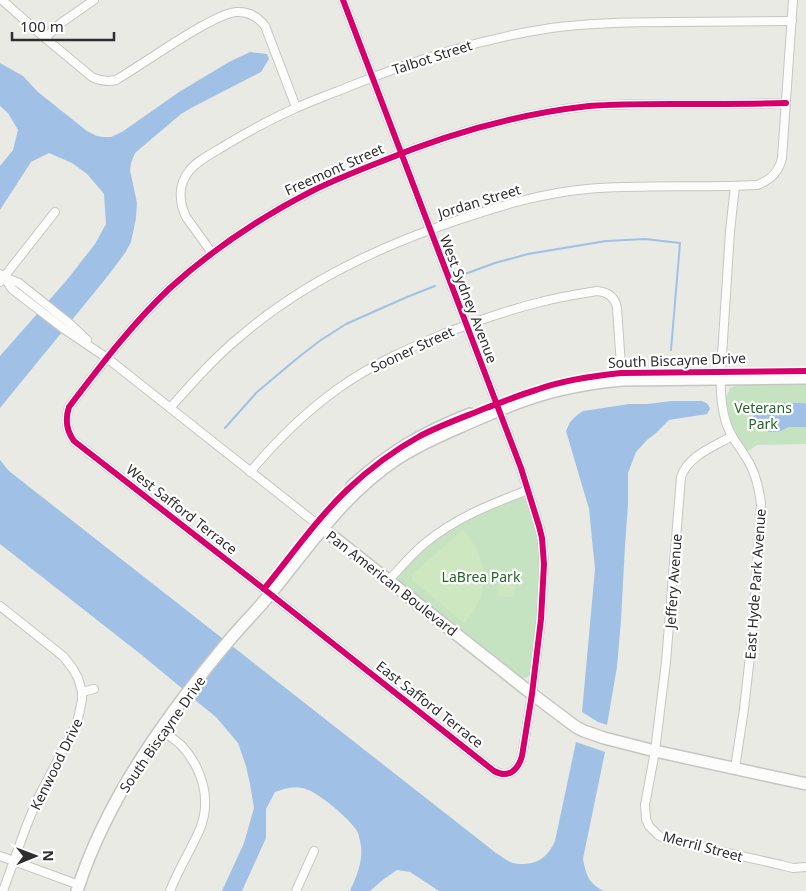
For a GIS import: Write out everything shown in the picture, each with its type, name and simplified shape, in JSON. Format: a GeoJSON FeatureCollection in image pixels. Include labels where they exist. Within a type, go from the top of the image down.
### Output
{"type":"FeatureCollection","features":[{"type":"Feature","properties":{"kind":"street"},"geometry":{"type":"LineString","coordinates":[[2,0],[92,77],[102,81],[111,81],[119,77],[171,44],[215,20],[232,13],[247,13],[256,16],[265,26],[296,107]]}},
{"type":"Feature","properties":{"kind":"street"},"geometry":{"type":"LineString","coordinates":[[45,38],[57,26],[94,0]]}},
{"type":"Feature","properties":{"kind":"street","name":"West Sydney Avenue"},"geometry":{"type":"LineString","coordinates":[[343,0],[535,511],[542,538],[544,564],[541,618],[532,694]]}},
{"type":"Feature","properties":{"kind":"street"},"geometry":{"type":"LineString","coordinates":[[786,103],[793,0]]}},
{"type":"Feature","properties":{"kind":"street","name":"Talbot Street"},"geometry":{"type":"LineString","coordinates":[[212,253],[183,212],[180,193],[186,175],[198,163],[246,133],[296,107],[372,77],[470,44],[552,28],[622,22],[792,21]]}},
{"type":"Feature","properties":{"kind":"street","name":"Freemont Street"},"geometry":{"type":"LineString","coordinates":[[78,444],[69,432],[66,421],[69,407],[130,330],[156,302],[212,253],[251,226],[300,197],[401,153],[501,121],[575,108],[616,104],[786,103]]}},
{"type":"Feature","properties":{"kind":"street","name":"Jordan Street"},"geometry":{"type":"LineString","coordinates":[[170,408],[225,350],[278,307],[314,283],[354,262],[429,230],[505,205],[562,192],[611,188],[735,186],[757,184],[770,179],[782,158],[786,103]]}},
{"type":"Feature","properties":{"kind":"street","name":"East Hyde Park Avenue"},"geometry":{"type":"LineString","coordinates":[[735,186],[730,231],[721,375],[722,404],[732,436],[754,473],[761,504],[752,629],[744,710],[735,768]]}},
{"type":"Feature","properties":{"kind":"street"},"geometry":{"type":"LineString","coordinates":[[55,212],[1,277],[19,283],[35,295],[67,326]]}},
{"type":"Feature","properties":{"kind":"street","name":"Pan American Boulevard"},"geometry":{"type":"LineString","coordinates":[[1,277],[12,289],[30,303],[67,326],[532,694],[584,731],[655,751],[806,784]]}},
{"type":"Feature","properties":{"kind":"street","name":"Sooner Street"},"geometry":{"type":"LineString","coordinates":[[250,472],[285,433],[311,410],[339,388],[369,369],[412,347],[466,325],[540,302],[596,291],[605,292],[614,299],[617,308],[621,376]]}},
{"type":"Feature","properties":{"kind":"street","name":"South Biscayne Drive"},"geometry":{"type":"LineString","coordinates":[[78,888],[114,805],[138,764],[186,695],[319,526],[397,459],[497,407],[621,376],[721,375],[806,371]]}},
{"type":"Feature","properties":{"kind":"street","name":"South Biscayne Drive"},"geometry":{"type":"LineString","coordinates":[[721,375],[806,378]]}},
{"type":"Feature","properties":{"kind":"street","name":"Jeffery Avenue"},"geometry":{"type":"LineString","coordinates":[[655,751],[668,643],[681,477],[695,457],[732,436]]}},
{"type":"Feature","properties":{"kind":"street","name":"West Safford Terrace"},"geometry":{"type":"LineString","coordinates":[[78,444],[267,592]]}},
{"type":"Feature","properties":{"kind":"street"},"geometry":{"type":"LineString","coordinates":[[389,580],[417,550],[441,531],[473,512],[528,490]]}},
{"type":"Feature","properties":{"kind":"street","name":"East Safford Terrace"},"geometry":{"type":"LineString","coordinates":[[267,592],[498,773],[511,773],[520,762],[532,694]]}},
{"type":"Feature","properties":{"kind":"street","name":"Kenwood Drive"},"geometry":{"type":"LineString","coordinates":[[0,606],[64,657],[78,678],[82,692],[78,723],[38,798],[3,891]]}},
{"type":"Feature","properties":{"kind":"street"},"geometry":{"type":"LineString","coordinates":[[82,692],[94,689]]}},
{"type":"Feature","properties":{"kind":"street"},"geometry":{"type":"LineString","coordinates":[[161,730],[180,744],[192,759],[201,776],[205,797],[205,808],[200,828],[170,891]]}},
{"type":"Feature","properties":{"kind":"street","name":"Merril Street"},"geometry":{"type":"LineString","coordinates":[[655,751],[645,812],[649,826],[658,835],[665,839],[793,868],[806,867]]}},
{"type":"Feature","properties":{"kind":"street"},"geometry":{"type":"LineString","coordinates":[[296,891],[314,851]]}},
{"type":"Feature","properties":{"kind":"street"},"geometry":{"type":"LineString","coordinates":[[0,856],[78,888]]}},
{"type":"Feature","properties":{"kind":"green space","name":"Veterans Park"},"geometry":{"type":"Polygon","coordinates":[[[740,384],[806,384],[806,444],[757,445],[748,451],[731,424],[726,399],[730,388],[740,384]]]}},
{"type":"Feature","properties":{"kind":"green space","name":"LaBrea Park"},"geometry":{"type":"Polygon","coordinates":[[[519,497],[528,500],[540,551],[536,629],[531,671],[528,677],[521,679],[396,581],[397,575],[409,563],[446,531],[472,516],[519,497]]]}},
{"type":"Feature","properties":{"kind":"green space"},"geometry":{"type":"Polygon","coordinates":[[[463,530],[472,541],[478,553],[484,576],[479,600],[473,612],[464,623],[412,580],[412,574],[463,530]]]}},
{"type":"Feature","properties":{"kind":"green space"},"geometry":{"type":"Polygon","coordinates":[[[499,571],[515,572],[514,597],[498,596],[499,571]]]}},
{"type":"Feature","properties":{"kind":"water"},"geometry":{"type":"Polygon","coordinates":[[[250,52],[267,54],[269,59],[261,72],[181,114],[135,153],[130,170],[137,203],[131,242],[107,277],[0,408],[0,356],[66,281],[95,244],[106,224],[104,194],[87,174],[72,163],[49,153],[31,162],[0,210],[0,166],[13,150],[18,130],[8,113],[0,106],[0,63],[23,76],[38,92],[87,131],[97,136],[111,137],[122,132],[179,92],[229,62],[250,52]]]}},
{"type":"Feature","properties":{"kind":"water"},"geometry":{"type":"Polygon","coordinates":[[[702,401],[708,404],[710,409],[707,414],[669,420],[636,452],[628,473],[628,505],[621,620],[617,667],[607,725],[582,712],[595,569],[589,509],[566,431],[570,422],[583,411],[629,404],[702,401]]]}},
{"type":"Feature","properties":{"kind":"water"},"geometry":{"type":"Polygon","coordinates":[[[773,403],[806,404],[806,427],[789,427],[778,432],[769,432],[760,428],[753,416],[754,413],[761,406],[773,403]]]}},
{"type":"Feature","properties":{"kind":"water"},"geometry":{"type":"Polygon","coordinates":[[[0,460],[9,471],[496,853],[511,862],[525,864],[536,862],[544,857],[553,846],[576,742],[605,752],[583,859],[589,878],[604,891],[439,891],[410,872],[397,870],[370,891],[350,891],[361,858],[361,846],[357,831],[332,805],[315,793],[295,787],[275,792],[266,809],[266,838],[242,891],[222,891],[244,843],[254,808],[246,766],[238,743],[216,717],[184,690],[0,544],[0,460]]]}},
{"type":"Feature","properties":{"kind":"waterway"},"geometry":{"type":"LineString","coordinates":[[462,275],[528,254],[606,241],[645,239],[680,243],[671,350]]}},
{"type":"Feature","properties":{"kind":"waterway"},"geometry":{"type":"LineString","coordinates":[[225,428],[257,392],[321,340],[346,324],[435,286]]}},
{"type":"Feature","properties":{"kind":"cycle path"},"geometry":{"type":"LineString","coordinates":[[343,0],[521,468],[542,538],[544,564],[541,619],[522,756],[512,772],[499,773],[494,771],[74,441],[69,433],[67,424],[69,407],[130,330],[186,274],[220,247],[256,223],[312,191],[346,176],[380,162],[405,152],[457,134],[535,114],[589,106],[620,104],[786,103]]}},
{"type":"Feature","properties":{"kind":"cycle path"},"geometry":{"type":"LineString","coordinates":[[264,589],[325,513],[355,482],[400,448],[420,436],[453,421],[517,396],[546,387],[567,381],[599,376],[621,373],[806,371]]}}]}
